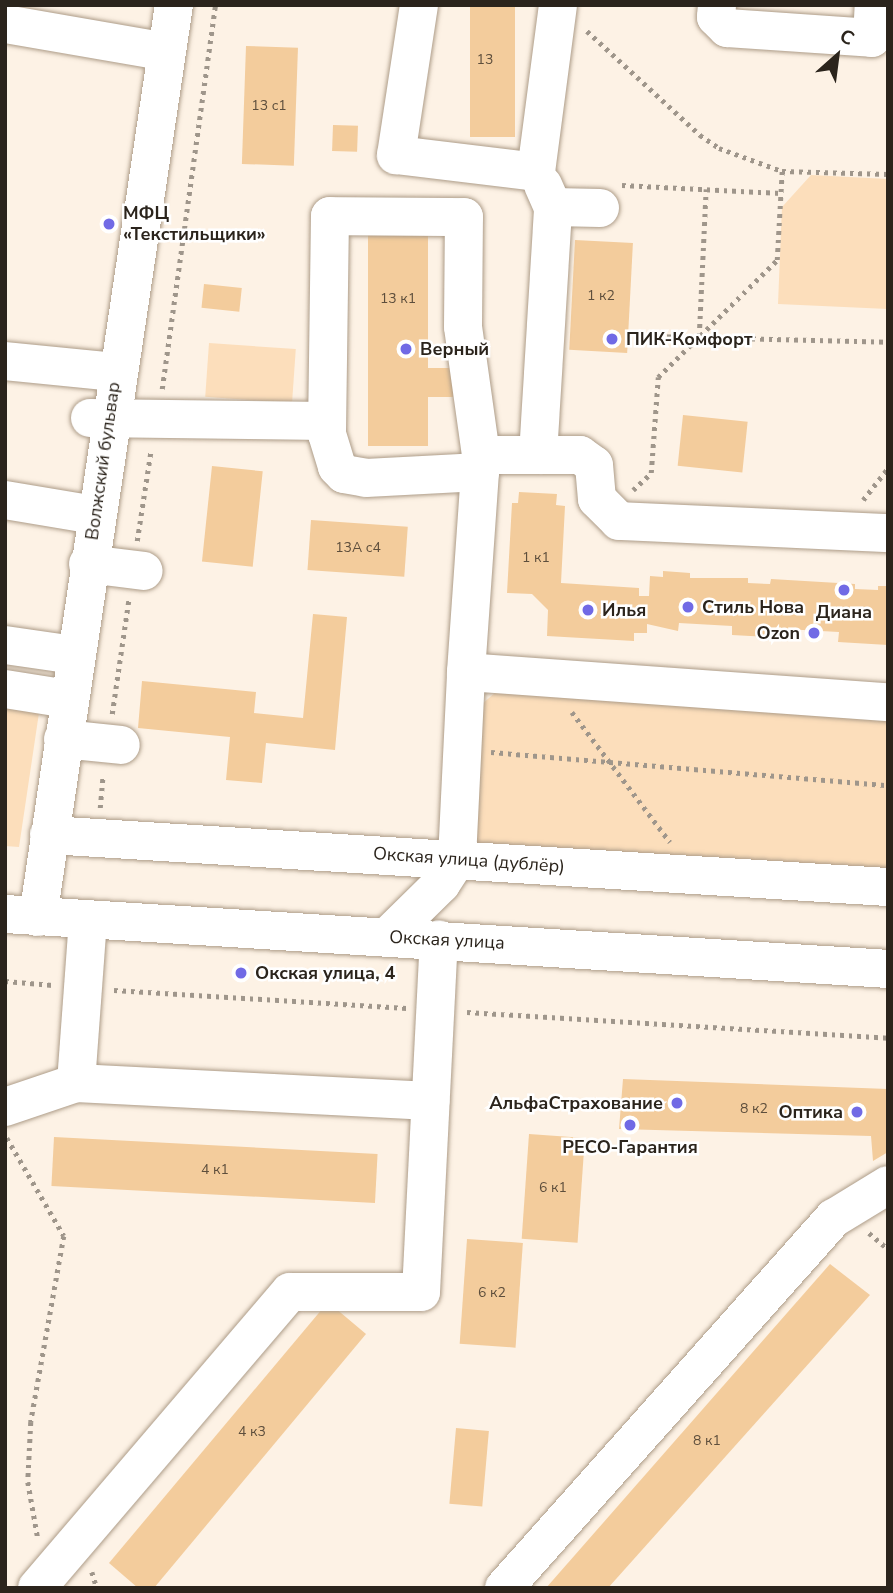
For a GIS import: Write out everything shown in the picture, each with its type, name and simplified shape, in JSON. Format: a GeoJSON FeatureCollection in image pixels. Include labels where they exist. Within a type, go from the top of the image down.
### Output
{"type":"FeatureCollection","features":[{"type":"Feature","properties":{"kind":"street","name":"Волжский бульвар"},"geometry":{"type":"LineString","coordinates":[[22,915],[49,835],[95,515],[100,419],[116,372],[174,5]]}},
{"type":"Feature","properties":{"kind":"street"},"geometry":{"type":"LineString","coordinates":[[419,5],[396,155],[536,172]]}},
{"type":"Feature","properties":{"kind":"street"},"geometry":{"type":"LineString","coordinates":[[717,5],[716,17],[727,28],[872,38],[874,5]]}},
{"type":"Feature","properties":{"kind":"street"},"geometry":{"type":"LineString","coordinates":[[538,455],[553,207],[536,172],[557,10]]}},
{"type":"Feature","properties":{"kind":"street"},"geometry":{"type":"LineString","coordinates":[[5,24],[167,51]]}},
{"type":"Feature","properties":{"kind":"street"},"geometry":{"type":"LineString","coordinates":[[553,207],[608,197]]}},
{"type":"Feature","properties":{"kind":"street"},"geometry":{"type":"LineString","coordinates":[[387,936],[441,884],[457,859],[466,672],[481,464],[463,327],[464,217],[330,216],[327,421],[331,457],[344,474],[366,478],[481,464],[538,455],[580,455],[594,465],[597,499],[619,521],[888,533]]}},
{"type":"Feature","properties":{"kind":"street"},"geometry":{"type":"LineString","coordinates":[[5,361],[116,372]]}},
{"type":"Feature","properties":{"kind":"street"},"geometry":{"type":"LineString","coordinates":[[100,419],[327,421]]}},
{"type":"Feature","properties":{"kind":"street"},"geometry":{"type":"LineString","coordinates":[[5,500],[95,515]]}},
{"type":"Feature","properties":{"kind":"street"},"geometry":{"type":"LineString","coordinates":[[88,564],[144,571]]}},
{"type":"Feature","properties":{"kind":"street"},"geometry":{"type":"LineString","coordinates":[[5,645],[74,655]]}},
{"type":"Feature","properties":{"kind":"street"},"geometry":{"type":"LineString","coordinates":[[466,672],[888,702]]}},
{"type":"Feature","properties":{"kind":"street"},"geometry":{"type":"LineString","coordinates":[[5,689],[68,699]]}},
{"type":"Feature","properties":{"kind":"street"},"geometry":{"type":"LineString","coordinates":[[62,739],[121,745]]}},
{"type":"Feature","properties":{"kind":"street","name":"Окская улица (дублёр)"},"geometry":{"type":"LineString","coordinates":[[49,835],[888,887]]}},
{"type":"Feature","properties":{"kind":"street","name":"Окская улица"},"geometry":{"type":"LineString","coordinates":[[22,915],[888,969]]}},
{"type":"Feature","properties":{"kind":"street"},"geometry":{"type":"LineString","coordinates":[[76,1083],[88,920]]}},
{"type":"Feature","properties":{"kind":"street"},"geometry":{"type":"LineString","coordinates":[[49,1575],[290,1292],[421,1292],[439,939]]}},
{"type":"Feature","properties":{"kind":"street"},"geometry":{"type":"LineString","coordinates":[[5,1107],[76,1083],[431,1101]]}},
{"type":"Feature","properties":{"kind":"street"},"geometry":{"type":"LineString","coordinates":[[504,1588],[834,1218],[888,1185]]}},
{"type":"Feature","properties":{"kind":"path"},"geometry":{"type":"LineString","coordinates":[[557,10],[579,25],[699,135],[719,148],[782,171],[888,174]]}},
{"type":"Feature","properties":{"kind":"path"},"geometry":{"type":"LineString","coordinates":[[610,512],[651,473],[658,377],[776,260],[782,171]]}},
{"type":"Feature","properties":{"kind":"path"},"geometry":{"type":"LineString","coordinates":[[608,197],[706,189],[781,192]]}},
{"type":"Feature","properties":{"kind":"path"},"geometry":{"type":"LineString","coordinates":[[699,337],[706,189]]}},
{"type":"Feature","properties":{"kind":"path"},"geometry":{"type":"LineString","coordinates":[[650,335],[888,342]]}},
{"type":"Feature","properties":{"kind":"path"},"geometry":{"type":"LineString","coordinates":[[546,678],[696,874]]}},
{"type":"Feature","properties":{"kind":"path"},"geometry":{"type":"LineString","coordinates":[[462,749],[888,785]]}},
{"type":"Feature","properties":{"kind":"path"},"geometry":{"type":"LineString","coordinates":[[5,1133],[64,1236],[31,1422],[28,1482],[35,1536],[49,1575]]}},
{"type":"Feature","properties":{"kind":"shaded area"},"geometry":{"type":"Polygon","coordinates":[[[811,175],[888,179],[888,309],[778,304],[782,207],[811,175]]]}},
{"type":"Feature","properties":{"kind":"shaded area"},"geometry":{"type":"Polygon","coordinates":[[[209,343],[296,349],[292,403],[205,397],[209,343]]]}},
{"type":"Feature","properties":{"kind":"shaded area"},"geometry":{"type":"Polygon","coordinates":[[[497,691],[888,720],[888,876],[492,854],[470,837],[481,705],[497,691]]]}},
{"type":"Feature","properties":{"kind":"shaded area"},"geometry":{"type":"Polygon","coordinates":[[[5,701],[40,706],[19,847],[5,846],[5,701]]]}},
{"type":"Feature","properties":{"kind":"building"},"geometry":{"type":"Polygon","coordinates":[[[470,5],[515,5],[515,137],[470,137],[470,5]]]}},
{"type":"Feature","properties":{"kind":"building"},"geometry":{"type":"Polygon","coordinates":[[[246,46],[298,48],[294,166],[242,164],[246,46]]]}},
{"type":"Feature","properties":{"kind":"building"},"geometry":{"type":"Polygon","coordinates":[[[333,125],[358,126],[357,152],[332,151],[333,125]]]}},
{"type":"Feature","properties":{"kind":"building"},"geometry":{"type":"Polygon","coordinates":[[[368,229],[428,230],[428,368],[453,368],[453,397],[428,397],[428,446],[368,446],[368,229]]]}},
{"type":"Feature","properties":{"kind":"building"},"geometry":{"type":"Polygon","coordinates":[[[575,240],[633,243],[627,353],[569,350],[575,240]]]}},
{"type":"Feature","properties":{"kind":"building"},"geometry":{"type":"Polygon","coordinates":[[[204,284],[242,288],[239,312],[201,308],[204,284]]]}},
{"type":"Feature","properties":{"kind":"building"},"geometry":{"type":"Polygon","coordinates":[[[683,415],[748,422],[742,473],[678,466],[683,415]]]}},
{"type":"Feature","properties":{"kind":"building"},"geometry":{"type":"Polygon","coordinates":[[[212,466],[263,471],[253,567],[202,561],[212,466]]]}},
{"type":"Feature","properties":{"kind":"building"},"geometry":{"type":"Polygon","coordinates":[[[519,492],[557,494],[556,505],[565,506],[561,583],[639,588],[639,596],[649,596],[650,576],[663,577],[663,571],[690,573],[690,578],[748,578],[748,583],[770,584],[771,579],[855,584],[855,589],[878,590],[878,586],[888,586],[888,645],[838,642],[839,632],[785,629],[784,638],[732,635],[732,626],[679,623],[678,631],[647,624],[647,633],[634,633],[634,641],[547,636],[548,610],[532,594],[507,593],[512,503],[518,503],[519,492]]]}},
{"type":"Feature","properties":{"kind":"building"},"geometry":{"type":"Polygon","coordinates":[[[311,520],[408,527],[404,577],[308,570],[311,520]]]}},
{"type":"Feature","properties":{"kind":"building"},"geometry":{"type":"Polygon","coordinates":[[[313,614],[347,617],[335,750],[266,743],[262,783],[226,780],[230,737],[138,728],[142,681],[256,692],[254,713],[303,718],[313,614]]]}},
{"type":"Feature","properties":{"kind":"building"},"geometry":{"type":"Polygon","coordinates":[[[623,1079],[888,1089],[888,1152],[873,1161],[871,1136],[619,1129],[623,1079]]]}},
{"type":"Feature","properties":{"kind":"building"},"geometry":{"type":"Polygon","coordinates":[[[529,1134],[585,1138],[578,1243],[522,1239],[529,1134]]]}},
{"type":"Feature","properties":{"kind":"building"},"geometry":{"type":"Polygon","coordinates":[[[54,1137],[378,1154],[375,1203],[51,1186],[54,1137]]]}},
{"type":"Feature","properties":{"kind":"building"},"geometry":{"type":"Polygon","coordinates":[[[467,1239],[523,1243],[516,1348],[460,1344],[467,1239]]]}},
{"type":"Feature","properties":{"kind":"building"},"geometry":{"type":"Polygon","coordinates":[[[830,1264],[870,1295],[608,1588],[546,1588],[830,1264]]]}},
{"type":"Feature","properties":{"kind":"building"},"geometry":{"type":"Polygon","coordinates":[[[328,1302],[366,1334],[154,1588],[138,1588],[109,1563],[328,1302]]]}},
{"type":"Feature","properties":{"kind":"building"},"geometry":{"type":"Polygon","coordinates":[[[456,1428],[489,1431],[482,1507],[449,1504],[456,1428]]]}},
{"type":"Feature","properties":{"kind":"place","name":"МФЦ «Текстильщики»"},"geometry":{"type":"Point","coordinates":[109,224]}},
{"type":"Feature","properties":{"kind":"place","name":"ПИК-Комфорт"},"geometry":{"type":"Point","coordinates":[612,339]}},
{"type":"Feature","properties":{"kind":"place","name":"Верный"},"geometry":{"type":"Point","coordinates":[406,349]}},
{"type":"Feature","properties":{"kind":"place","name":"Диана"},"geometry":{"type":"Point","coordinates":[844,590]}},
{"type":"Feature","properties":{"kind":"place","name":"Стиль Нова"},"geometry":{"type":"Point","coordinates":[688,607]}},
{"type":"Feature","properties":{"kind":"place","name":"Илья"},"geometry":{"type":"Point","coordinates":[588,610]}},
{"type":"Feature","properties":{"kind":"place","name":"Ozon"},"geometry":{"type":"Point","coordinates":[814,633]}},
{"type":"Feature","properties":{"kind":"place","name":"Окская улица, 4"},"geometry":{"type":"Point","coordinates":[241,973]}},
{"type":"Feature","properties":{"kind":"place","name":"АльфаСтрахование"},"geometry":{"type":"Point","coordinates":[677,1103]}},
{"type":"Feature","properties":{"kind":"place","name":"Оптика"},"geometry":{"type":"Point","coordinates":[857,1112]}},
{"type":"Feature","properties":{"kind":"place","name":"РЕСО-Гарантия"},"geometry":{"type":"Point","coordinates":[630,1125]}}]}
